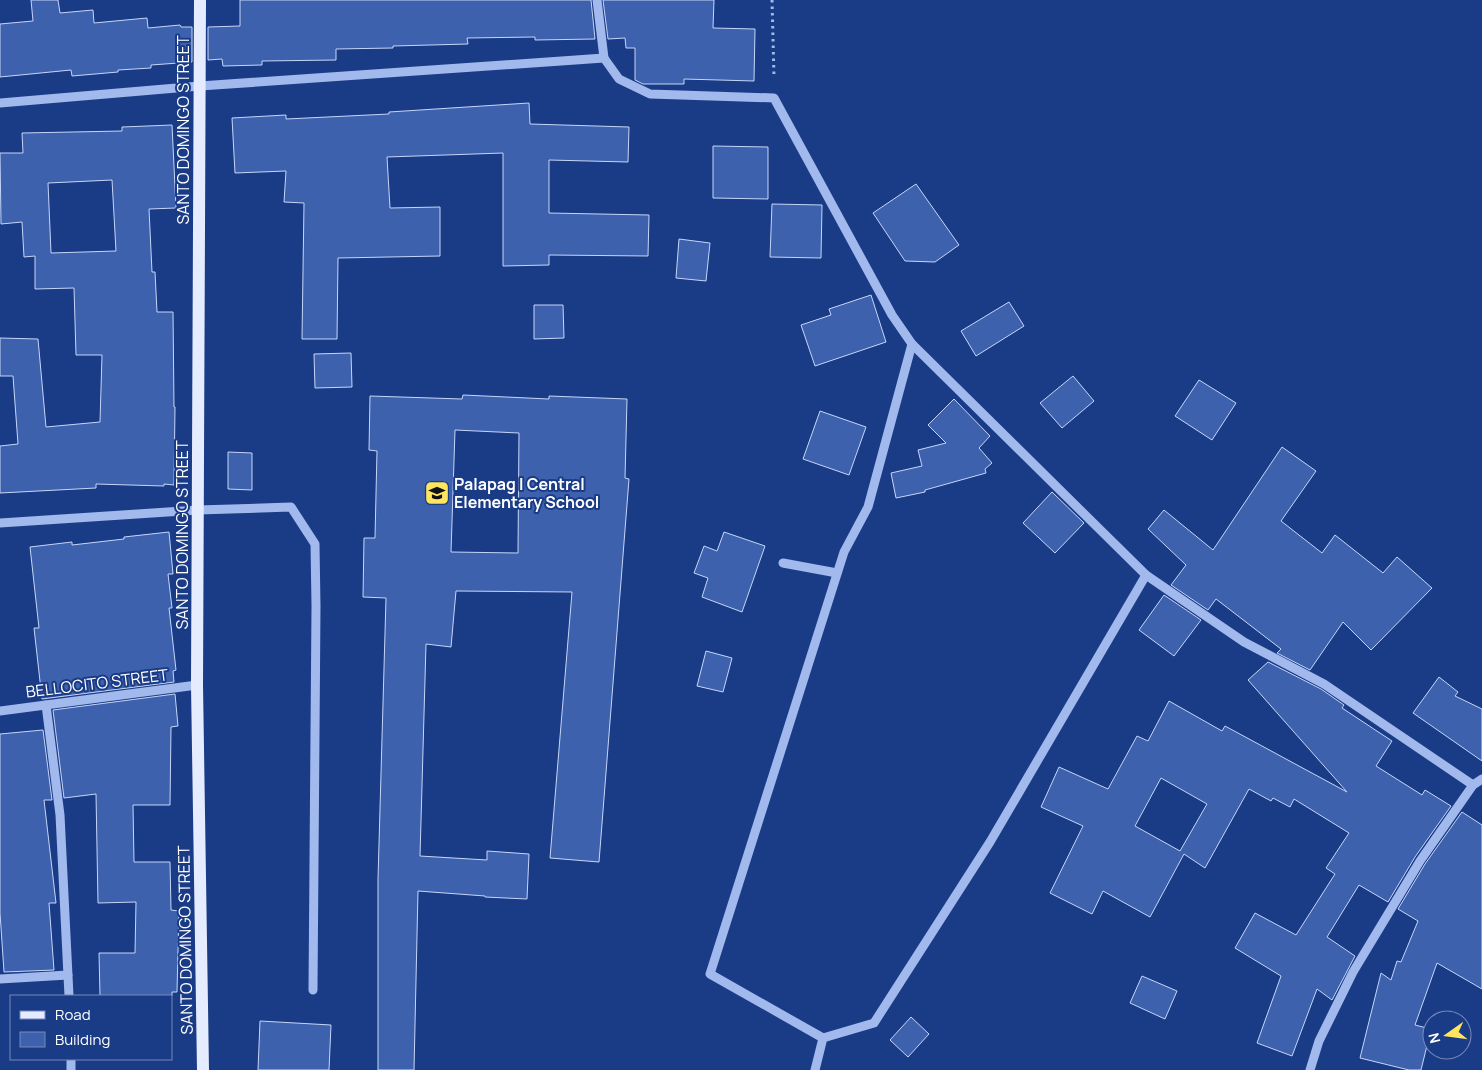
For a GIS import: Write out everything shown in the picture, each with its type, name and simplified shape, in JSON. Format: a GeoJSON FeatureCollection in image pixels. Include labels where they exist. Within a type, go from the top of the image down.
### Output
{"type":"FeatureCollection","features":[{"type":"Feature","properties":{"kind":"main road","name":"SANTO DOMINGO STREET"},"geometry":{"type":"LineString","coordinates":[[200,0],[197,685],[203,1070]]}},
{"type":"Feature","properties":{"kind":"street"},"geometry":{"type":"LineString","coordinates":[[596,0],[604,58],[619,79],[650,94],[774,98],[892,315],[912,344],[1146,575],[1244,642],[1324,684],[1473,785]]}},
{"type":"Feature","properties":{"kind":"street"},"geometry":{"type":"LineString","coordinates":[[0,103],[200,86],[604,58]]}},
{"type":"Feature","properties":{"kind":"street"},"geometry":{"type":"LineString","coordinates":[[912,344],[868,507],[844,552],[710,974],[823,1038],[874,1023],[990,842],[1146,575]]}},
{"type":"Feature","properties":{"kind":"street"},"geometry":{"type":"LineString","coordinates":[[0,523],[198,510],[291,507],[315,544],[313,990]]}},
{"type":"Feature","properties":{"kind":"street"},"geometry":{"type":"LineString","coordinates":[[783,563],[837,574]]}},
{"type":"Feature","properties":{"kind":"street","name":"BELLOCITO STREET"},"geometry":{"type":"LineString","coordinates":[[0,711],[197,685]]}},
{"type":"Feature","properties":{"kind":"street"},"geometry":{"type":"LineString","coordinates":[[46,705],[60,815],[69,995]]}},
{"type":"Feature","properties":{"kind":"street"},"geometry":{"type":"LineString","coordinates":[[1310,1070],[1319,1041],[1353,972],[1420,861],[1473,785],[1482,779]]}},
{"type":"Feature","properties":{"kind":"street"},"geometry":{"type":"LineString","coordinates":[[0,979],[68,975]]}},
{"type":"Feature","properties":{"kind":"street"},"geometry":{"type":"LineString","coordinates":[[815,1070],[823,1038]]}},
{"type":"Feature","properties":{"kind":"path"},"geometry":{"type":"LineString","coordinates":[[772,0],[774,98]]}},
{"type":"Feature","properties":{"kind":"building"},"geometry":{"type":"Polygon","coordinates":[[[31,0],[58,0],[60,13],[93,10],[94,23],[147,18],[148,28],[180,25],[181,27],[192,27],[192,62],[151,65],[151,68],[72,76],[71,70],[0,77],[0,24],[33,21],[31,0]]]}},
{"type":"Feature","properties":{"kind":"building"},"geometry":{"type":"Polygon","coordinates":[[[240,0],[591,0],[595,39],[535,40],[535,37],[467,38],[468,44],[336,49],[336,60],[262,61],[262,65],[223,66],[222,59],[208,60],[208,27],[240,26],[240,0]]]}},
{"type":"Feature","properties":{"kind":"building"},"geometry":{"type":"Polygon","coordinates":[[[603,0],[714,0],[713,28],[755,29],[754,81],[684,79],[684,84],[643,84],[635,80],[635,48],[626,48],[625,38],[608,39],[603,0]]]}},
{"type":"Feature","properties":{"kind":"building"},"geometry":{"type":"Polygon","coordinates":[[[529,103],[530,124],[629,127],[628,162],[549,160],[549,213],[649,215],[648,256],[549,255],[549,265],[503,266],[503,153],[387,157],[390,208],[440,207],[440,256],[338,258],[337,339],[302,339],[304,203],[284,202],[286,171],[235,173],[232,118],[286,115],[286,119],[389,114],[389,112],[529,103]]]}},
{"type":"Feature","properties":{"kind":"building"},"geometry":{"type":"Polygon","coordinates":[[[172,125],[176,208],[149,209],[152,272],[155,272],[157,312],[173,312],[174,485],[96,484],[96,488],[0,493],[0,446],[18,444],[13,376],[0,376],[0,338],[38,339],[46,427],[100,422],[102,355],[76,355],[74,288],[35,289],[35,256],[24,257],[22,222],[1,224],[0,153],[23,153],[22,133],[122,131],[122,127],[172,125]],[[112,180],[48,183],[51,253],[116,251],[112,180]]]}},
{"type":"Feature","properties":{"kind":"building"},"geometry":{"type":"Polygon","coordinates":[[[713,146],[768,147],[768,199],[713,198],[713,146]]]}},
{"type":"Feature","properties":{"kind":"building"},"geometry":{"type":"Polygon","coordinates":[[[916,184],[959,245],[935,262],[905,261],[873,213],[916,184]]]}},
{"type":"Feature","properties":{"kind":"building"},"geometry":{"type":"Polygon","coordinates":[[[772,204],[822,205],[821,258],[770,257],[772,204]]]}},
{"type":"Feature","properties":{"kind":"building"},"geometry":{"type":"Polygon","coordinates":[[[679,239],[710,243],[706,281],[676,278],[679,239]]]}},
{"type":"Feature","properties":{"kind":"building"},"geometry":{"type":"Polygon","coordinates":[[[871,295],[886,342],[815,366],[801,325],[831,315],[829,309],[871,295]]]}},
{"type":"Feature","properties":{"kind":"building"},"geometry":{"type":"Polygon","coordinates":[[[1009,302],[1024,326],[976,356],[961,331],[1009,302]]]}},
{"type":"Feature","properties":{"kind":"building"},"geometry":{"type":"Polygon","coordinates":[[[534,305],[563,305],[564,338],[534,339],[534,305]]]}},
{"type":"Feature","properties":{"kind":"building"},"geometry":{"type":"Polygon","coordinates":[[[351,353],[352,387],[315,388],[314,354],[351,353]]]}},
{"type":"Feature","properties":{"kind":"building"},"geometry":{"type":"Polygon","coordinates":[[[1073,376],[1094,401],[1062,428],[1040,403],[1073,376]]]}},
{"type":"Feature","properties":{"kind":"building"},"geometry":{"type":"Polygon","coordinates":[[[1199,380],[1236,403],[1212,440],[1175,416],[1199,380]]]}},
{"type":"Feature","properties":{"kind":"building"},"geometry":{"type":"Polygon","coordinates":[[[463,395],[549,399],[549,396],[627,399],[625,478],[629,479],[599,862],[550,858],[572,592],[456,591],[451,647],[426,644],[420,856],[487,860],[487,851],[529,854],[527,899],[418,891],[414,1070],[378,1070],[378,879],[386,598],[363,597],[364,538],[375,538],[377,451],[369,450],[370,396],[462,399],[463,395]],[[455,430],[451,552],[518,553],[519,433],[455,430]]]}},
{"type":"Feature","properties":{"kind":"building"},"geometry":{"type":"Polygon","coordinates":[[[954,399],[990,436],[979,448],[992,463],[985,469],[986,473],[925,490],[925,492],[896,498],[891,473],[922,466],[918,450],[946,443],[928,425],[954,399]]]}},
{"type":"Feature","properties":{"kind":"building"},"geometry":{"type":"Polygon","coordinates":[[[820,411],[866,427],[849,475],[803,459],[820,411]]]}},
{"type":"Feature","properties":{"kind":"building"},"geometry":{"type":"Polygon","coordinates":[[[1282,447],[1316,471],[1281,521],[1322,553],[1335,535],[1383,573],[1397,557],[1432,588],[1371,650],[1343,622],[1310,670],[1277,653],[1281,649],[1216,599],[1208,610],[1171,585],[1186,565],[1148,529],[1164,510],[1213,550],[1282,447]]]}},
{"type":"Feature","properties":{"kind":"building"},"geometry":{"type":"Polygon","coordinates":[[[228,452],[252,453],[252,490],[228,489],[228,452]]]}},
{"type":"Feature","properties":{"kind":"building"},"geometry":{"type":"Polygon","coordinates":[[[1052,492],[1084,523],[1055,553],[1023,523],[1052,492]]]}},
{"type":"Feature","properties":{"kind":"building"},"geometry":{"type":"Polygon","coordinates":[[[169,532],[173,574],[168,574],[172,608],[169,608],[176,670],[173,671],[174,682],[42,699],[34,628],[39,628],[30,547],[72,542],[72,545],[169,532]]]}},
{"type":"Feature","properties":{"kind":"building"},"geometry":{"type":"Polygon","coordinates":[[[724,532],[765,546],[742,612],[702,597],[708,578],[694,573],[704,546],[717,551],[724,532]]]}},
{"type":"Feature","properties":{"kind":"building"},"geometry":{"type":"Polygon","coordinates":[[[1164,595],[1201,620],[1174,656],[1139,630],[1164,595]]]}},
{"type":"Feature","properties":{"kind":"building"},"geometry":{"type":"Polygon","coordinates":[[[706,651],[732,658],[723,692],[697,686],[706,651]]]}},
{"type":"Feature","properties":{"kind":"building"},"geometry":{"type":"Polygon","coordinates":[[[1268,662],[1321,689],[1344,705],[1342,708],[1392,741],[1376,766],[1422,795],[1425,790],[1451,806],[1415,857],[1388,902],[1359,885],[1327,937],[1355,956],[1332,1000],[1317,989],[1292,1056],[1257,1043],[1281,976],[1235,948],[1255,913],[1296,935],[1335,874],[1326,868],[1349,833],[1294,799],[1290,807],[1273,798],[1271,801],[1249,789],[1205,868],[1184,854],[1150,917],[1103,891],[1092,914],[1050,893],[1083,826],[1041,807],[1059,767],[1108,789],[1137,736],[1148,741],[1169,701],[1222,731],[1225,726],[1347,792],[1248,680],[1268,662]],[[1161,778],[1135,826],[1180,851],[1207,804],[1161,778]]]}},
{"type":"Feature","properties":{"kind":"building"},"geometry":{"type":"Polygon","coordinates":[[[1439,677],[1458,692],[1455,696],[1482,709],[1482,761],[1413,713],[1439,677]]]}},
{"type":"Feature","properties":{"kind":"building"},"geometry":{"type":"Polygon","coordinates":[[[175,694],[178,726],[171,727],[170,805],[133,805],[134,862],[170,862],[171,910],[179,911],[177,992],[172,992],[172,995],[100,995],[99,953],[135,953],[136,902],[98,903],[96,794],[64,798],[53,710],[175,694]]]}},
{"type":"Feature","properties":{"kind":"building"},"geometry":{"type":"Polygon","coordinates":[[[43,730],[52,800],[44,800],[56,903],[49,903],[54,970],[4,972],[0,913],[0,734],[43,730]]]}},
{"type":"Feature","properties":{"kind":"building"},"geometry":{"type":"Polygon","coordinates":[[[1462,812],[1482,825],[1482,989],[1437,963],[1415,1025],[1422,1027],[1423,1060],[1421,1070],[1409,1070],[1360,1058],[1381,973],[1391,980],[1397,961],[1401,962],[1418,921],[1398,909],[1425,864],[1462,812]]]}},
{"type":"Feature","properties":{"kind":"building"},"geometry":{"type":"Polygon","coordinates":[[[1142,976],[1177,991],[1165,1019],[1130,1003],[1142,976]]]}},
{"type":"Feature","properties":{"kind":"building"},"geometry":{"type":"Polygon","coordinates":[[[911,1017],[929,1034],[908,1057],[890,1040],[911,1017]]]}},
{"type":"Feature","properties":{"kind":"building"},"geometry":{"type":"Polygon","coordinates":[[[260,1021],[331,1025],[329,1070],[258,1070],[260,1021]]]}},
{"type":"Feature","properties":{"kind":"place","name":"Palapag I Central Elementary School"},"geometry":{"type":"Point","coordinates":[437,493]}}]}
